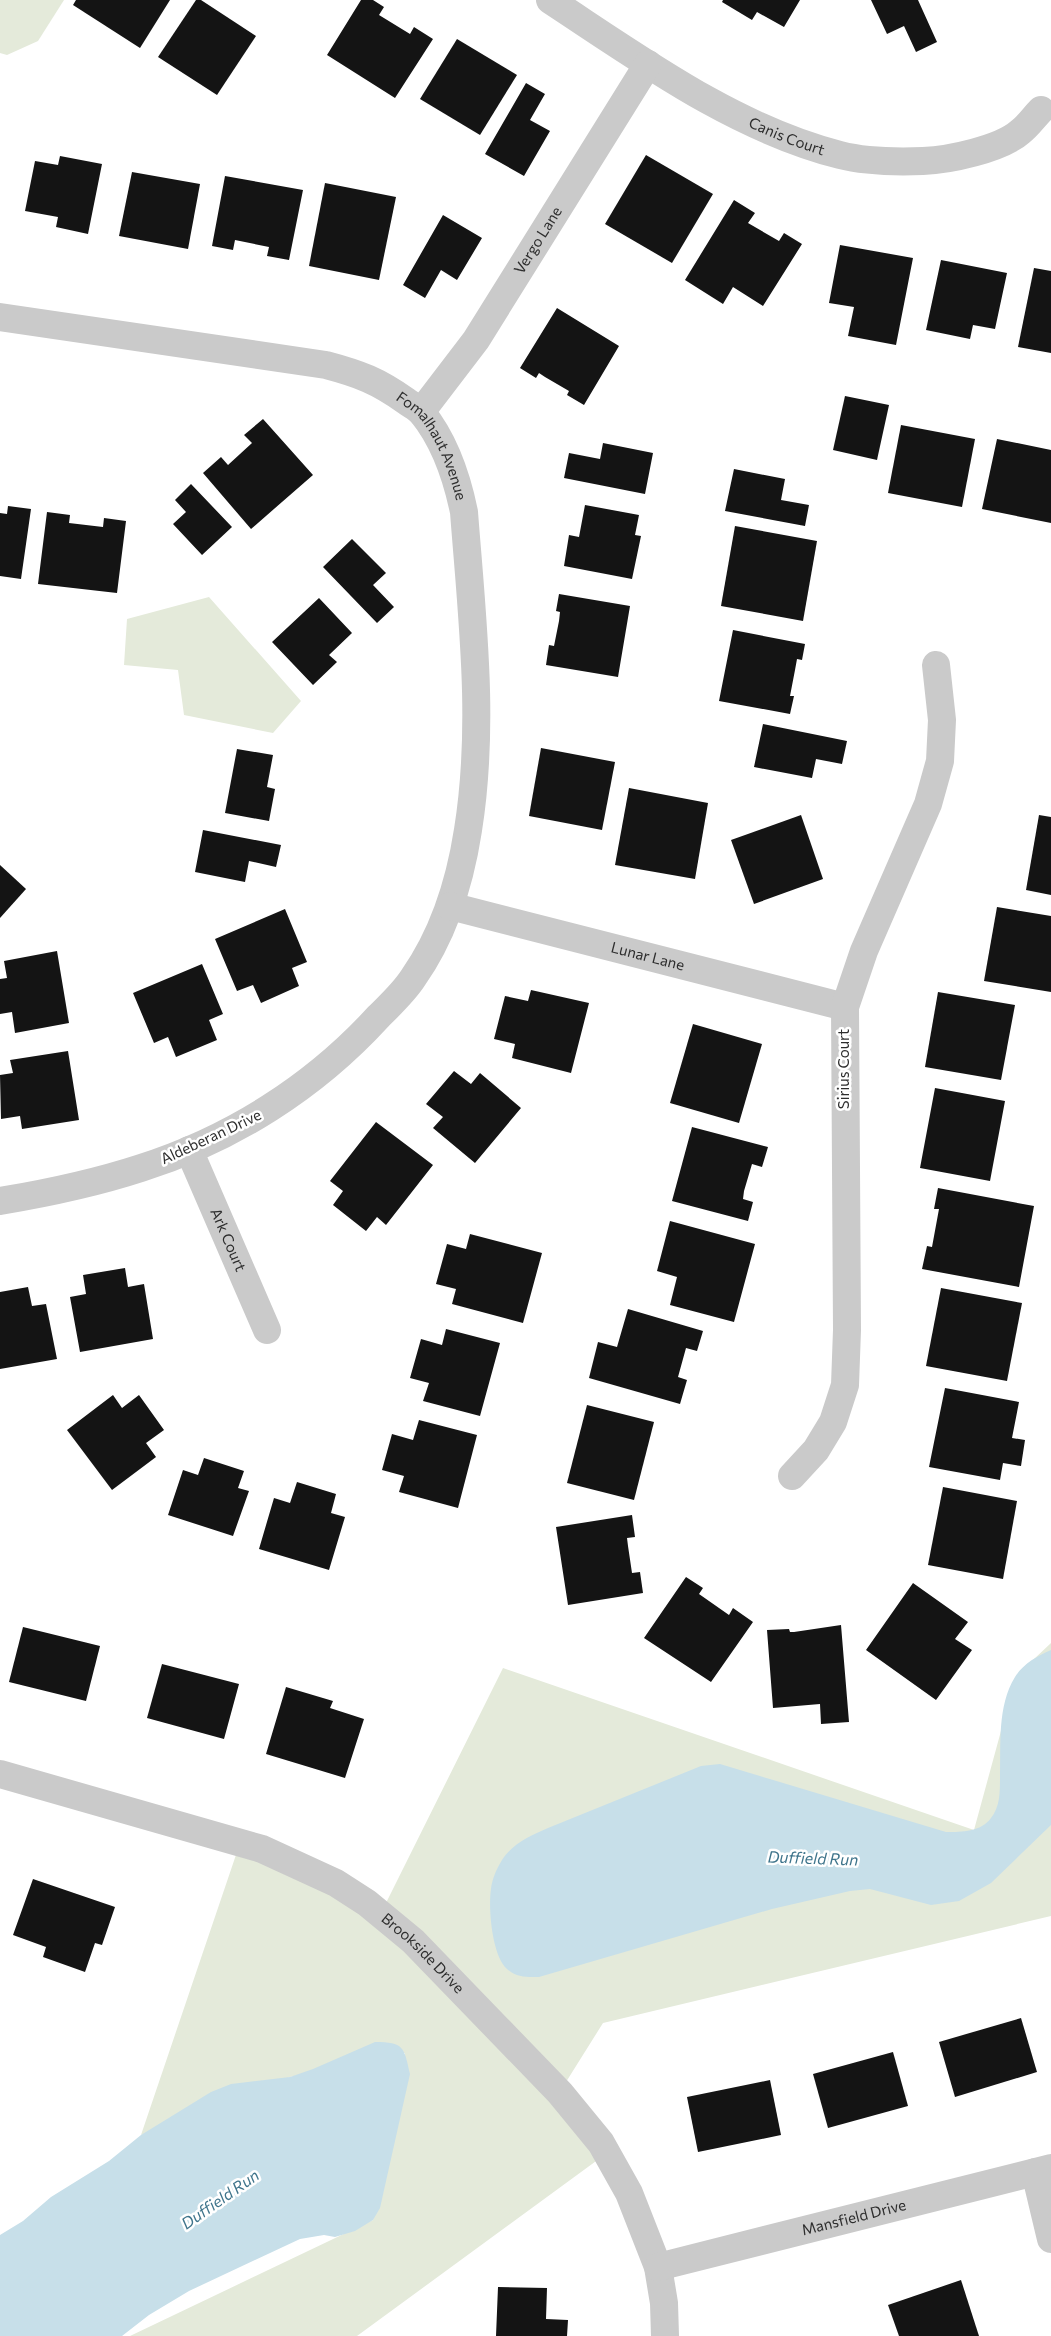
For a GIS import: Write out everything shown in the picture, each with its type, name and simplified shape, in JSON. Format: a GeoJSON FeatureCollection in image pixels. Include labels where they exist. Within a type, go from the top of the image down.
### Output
{"type":"FeatureCollection","features":[{"type":"Feature","properties":{"kind":"street","name":"Canis Court"},"geometry":{"type":"LineString","coordinates":[[550,0],[648,64],[735,113],[799,142],[841,155],[891,162],[944,160],[986,149],[1020,134],[1041,110]]}},
{"type":"Feature","properties":{"kind":"street","name":"Vergo Lane"},"geometry":{"type":"LineString","coordinates":[[421,412],[476,340],[648,64]]}},
{"type":"Feature","properties":{"kind":"street","name":"Fomalhaut Avenue"},"geometry":{"type":"LineString","coordinates":[[0,317],[326,365],[362,374],[393,392],[421,412],[442,447],[460,492],[464,512],[476,680],[477,736],[471,806],[463,857],[450,906]]}},
{"type":"Feature","properties":{"kind":"street","name":"Sirius Court"},"geometry":{"type":"LineString","coordinates":[[792,1476],[816,1450],[833,1422],[845,1385],[847,1330],[844,1006],[864,950],[928,804],[940,761],[942,720],[936,665]]}},
{"type":"Feature","properties":{"kind":"street","name":"Lunar Lane"},"geometry":{"type":"LineString","coordinates":[[450,906],[844,1006]]}},
{"type":"Feature","properties":{"kind":"street","name":"Aldeberan Drive"},"geometry":{"type":"LineString","coordinates":[[0,1201],[44,1194],[142,1168],[189,1150],[234,1129],[278,1104],[320,1073],[359,1039],[413,978],[434,943],[450,906]]}},
{"type":"Feature","properties":{"kind":"street","name":"Ark Court"},"geometry":{"type":"LineString","coordinates":[[189,1150],[267,1330]]}},
{"type":"Feature","properties":{"kind":"street","name":"Brookside Drive"},"geometry":{"type":"LineString","coordinates":[[0,1774],[262,1849],[336,1883],[367,1903],[413,1942],[560,2093],[601,2143],[618,2169],[641,2220],[658,2267],[664,2302],[665,2336]]}},
{"type":"Feature","properties":{"kind":"street","name":"Mansfield Drive"},"geometry":{"type":"LineString","coordinates":[[658,2267],[1043,2170]]}},
{"type":"Feature","properties":{"kind":"street"},"geometry":{"type":"LineString","coordinates":[[1043,2170],[1051,2239]]}},
{"type":"Feature","properties":{"kind":"green space"},"geometry":{"type":"Polygon","coordinates":[[[0,0],[64,0],[38,41],[7,55],[0,53],[0,0]]]}},
{"type":"Feature","properties":{"kind":"green space"},"geometry":{"type":"Polygon","coordinates":[[[209,597],[301,701],[273,733],[184,715],[178,670],[124,665],[127,619],[209,597]]]}},
{"type":"Feature","properties":{"kind":"green space"},"geometry":{"type":"Polygon","coordinates":[[[1051,1643],[1051,1916],[603,2023],[566,2082],[618,2145],[357,2336],[130,2336],[373,2220],[405,2053],[290,2077],[141,2135],[239,1846],[385,1905],[503,1668],[974,1830],[1016,1676],[1051,1643]]]}},
{"type":"Feature","properties":{"kind":"water","name":"Duffield Run"},"geometry":{"type":"Polygon","coordinates":[[[1051,1650],[1051,1825],[991,1883],[959,1901],[931,1905],[870,1889],[850,1891],[772,1909],[539,1977],[515,1974],[502,1963],[492,1931],[490,1897],[492,1881],[502,1860],[511,1849],[528,1837],[548,1828],[701,1766],[720,1764],[946,1832],[977,1829],[987,1823],[994,1814],[999,1799],[1001,1726],[1009,1688],[1026,1664],[1051,1650]]]}},
{"type":"Feature","properties":{"kind":"water","name":"Duffield Run"},"geometry":{"type":"Polygon","coordinates":[[[375,2042],[392,2043],[401,2048],[404,2052],[410,2074],[380,2208],[373,2220],[355,2231],[335,2237],[324,2235],[300,2239],[189,2291],[149,2315],[122,2336],[0,2336],[0,2235],[23,2221],[51,2197],[109,2161],[141,2135],[211,2092],[231,2084],[290,2077],[375,2042]]]}},
{"type":"Feature","properties":{"kind":"building"},"geometry":{"type":"Polygon","coordinates":[[[76,0],[170,0],[140,48],[73,5],[76,0]]]}},
{"type":"Feature","properties":{"kind":"building"},"geometry":{"type":"Polygon","coordinates":[[[196,0],[201,0],[256,36],[217,95],[158,57],[196,0]]]}},
{"type":"Feature","properties":{"kind":"building"},"geometry":{"type":"Polygon","coordinates":[[[361,0],[373,0],[384,7],[379,15],[410,34],[414,27],[433,39],[395,98],[327,55],[361,0]]]}},
{"type":"Feature","properties":{"kind":"building"},"geometry":{"type":"Polygon","coordinates":[[[723,0],[800,0],[784,27],[757,12],[752,20],[722,2],[723,0]]]}},
{"type":"Feature","properties":{"kind":"building"},"geometry":{"type":"Polygon","coordinates":[[[871,0],[918,0],[937,42],[916,52],[904,26],[887,34],[871,0]]]}},
{"type":"Feature","properties":{"kind":"building"},"geometry":{"type":"Polygon","coordinates":[[[457,39],[517,75],[480,135],[420,99],[457,39]]]}},
{"type":"Feature","properties":{"kind":"building"},"geometry":{"type":"Polygon","coordinates":[[[526,83],[545,94],[530,120],[550,131],[524,176],[485,154],[526,83]]]}},
{"type":"Feature","properties":{"kind":"building"},"geometry":{"type":"Polygon","coordinates":[[[646,155],[713,194],[672,263],[605,224],[646,155]]]}},
{"type":"Feature","properties":{"kind":"building"},"geometry":{"type":"Polygon","coordinates":[[[60,156],[102,164],[88,234],[56,227],[58,217],[25,211],[35,161],[58,165],[60,156]]]}},
{"type":"Feature","properties":{"kind":"building"},"geometry":{"type":"Polygon","coordinates":[[[132,172],[200,184],[188,249],[119,236],[132,172]]]}},
{"type":"Feature","properties":{"kind":"building"},"geometry":{"type":"Polygon","coordinates":[[[225,176],[303,190],[289,260],[267,256],[269,247],[235,240],[233,250],[212,246],[225,176]]]}},
{"type":"Feature","properties":{"kind":"building"},"geometry":{"type":"Polygon","coordinates":[[[325,183],[396,197],[379,280],[309,266],[325,183]]]}},
{"type":"Feature","properties":{"kind":"building"},"geometry":{"type":"Polygon","coordinates":[[[734,200],[755,213],[748,223],[779,241],[784,233],[802,244],[763,306],[733,287],[723,304],[685,280],[734,200]]]}},
{"type":"Feature","properties":{"kind":"building"},"geometry":{"type":"Polygon","coordinates":[[[443,215],[482,238],[457,280],[441,270],[425,298],[403,285],[443,215]]]}},
{"type":"Feature","properties":{"kind":"building"},"geometry":{"type":"Polygon","coordinates":[[[840,245],[913,258],[896,345],[848,336],[854,307],[829,303],[840,245]]]}},
{"type":"Feature","properties":{"kind":"building"},"geometry":{"type":"Polygon","coordinates":[[[941,260],[1007,273],[995,329],[973,325],[970,339],[926,330],[941,260]]]}},
{"type":"Feature","properties":{"kind":"building"},"geometry":{"type":"Polygon","coordinates":[[[1034,268],[1051,271],[1051,353],[1018,347],[1034,268]]]}},
{"type":"Feature","properties":{"kind":"building"},"geometry":{"type":"Polygon","coordinates":[[[557,308],[619,346],[584,405],[567,395],[569,391],[539,373],[536,378],[520,368],[557,308]]]}},
{"type":"Feature","properties":{"kind":"building"},"geometry":{"type":"Polygon","coordinates":[[[845,396],[889,405],[877,460],[833,450],[845,396]]]}},
{"type":"Feature","properties":{"kind":"building"},"geometry":{"type":"Polygon","coordinates":[[[263,419],[313,475],[251,529],[203,473],[221,457],[228,465],[252,443],[244,435],[263,419]]]}},
{"type":"Feature","properties":{"kind":"building"},"geometry":{"type":"Polygon","coordinates":[[[901,425],[975,439],[962,507],[888,493],[901,425]]]}},
{"type":"Feature","properties":{"kind":"building"},"geometry":{"type":"Polygon","coordinates":[[[997,439],[1051,450],[1051,523],[982,509],[997,439]]]}},
{"type":"Feature","properties":{"kind":"building"},"geometry":{"type":"Polygon","coordinates":[[[603,443],[653,453],[645,494],[564,478],[569,453],[600,459],[603,443]]]}},
{"type":"Feature","properties":{"kind":"building"},"geometry":{"type":"Polygon","coordinates":[[[734,469],[785,479],[781,500],[809,505],[805,526],[725,511],[734,469]]]}},
{"type":"Feature","properties":{"kind":"building"},"geometry":{"type":"Polygon","coordinates":[[[191,484],[232,527],[202,555],[173,524],[186,512],[175,500],[191,484]]]}},
{"type":"Feature","properties":{"kind":"building"},"geometry":{"type":"Polygon","coordinates":[[[585,505],[639,515],[635,535],[641,536],[632,579],[564,566],[569,535],[579,537],[585,505]]]}},
{"type":"Feature","properties":{"kind":"building"},"geometry":{"type":"Polygon","coordinates":[[[8,506],[31,509],[21,579],[0,576],[0,513],[7,514],[8,506]]]}},
{"type":"Feature","properties":{"kind":"building"},"geometry":{"type":"Polygon","coordinates":[[[47,512],[70,515],[69,523],[103,527],[104,518],[126,521],[117,593],[38,584],[47,512]]]}},
{"type":"Feature","properties":{"kind":"building"},"geometry":{"type":"Polygon","coordinates":[[[735,526],[817,541],[803,621],[721,606],[735,526]]]}},
{"type":"Feature","properties":{"kind":"building"},"geometry":{"type":"Polygon","coordinates":[[[352,539],[386,573],[373,585],[394,607],[377,623],[323,567],[352,539]]]}},
{"type":"Feature","properties":{"kind":"building"},"geometry":{"type":"Polygon","coordinates":[[[559,594],[630,606],[618,677],[546,665],[549,645],[554,646],[559,621],[560,612],[556,611],[559,594]]]}},
{"type":"Feature","properties":{"kind":"building"},"geometry":{"type":"Polygon","coordinates":[[[319,598],[352,633],[329,655],[337,662],[313,685],[272,642],[319,598]]]}},
{"type":"Feature","properties":{"kind":"building"},"geometry":{"type":"Polygon","coordinates":[[[733,630],[805,644],[802,660],[797,659],[790,696],[794,696],[790,714],[719,701],[733,630]]]}},
{"type":"Feature","properties":{"kind":"building"},"geometry":{"type":"Polygon","coordinates":[[[763,724],[847,741],[842,764],[816,759],[812,778],[754,767],[763,724]]]}},
{"type":"Feature","properties":{"kind":"building"},"geometry":{"type":"Polygon","coordinates":[[[541,748],[615,762],[602,830],[529,816],[541,748]]]}},
{"type":"Feature","properties":{"kind":"building"},"geometry":{"type":"Polygon","coordinates":[[[237,749],[273,755],[267,787],[275,789],[269,821],[225,813],[237,749]]]}},
{"type":"Feature","properties":{"kind":"building"},"geometry":{"type":"Polygon","coordinates":[[[629,788],[708,803],[695,879],[615,865],[629,788]]]}},
{"type":"Feature","properties":{"kind":"building"},"geometry":{"type":"Polygon","coordinates":[[[801,815],[823,879],[754,904],[731,840],[801,815]]]}},
{"type":"Feature","properties":{"kind":"building"},"geometry":{"type":"Polygon","coordinates":[[[1039,815],[1051,817],[1051,895],[1026,890],[1039,815]]]}},
{"type":"Feature","properties":{"kind":"building"},"geometry":{"type":"Polygon","coordinates":[[[203,830],[281,845],[276,867],[249,861],[245,882],[195,872],[203,830]]]}},
{"type":"Feature","properties":{"kind":"building"},"geometry":{"type":"Polygon","coordinates":[[[0,865],[26,889],[0,918],[0,865]]]}},
{"type":"Feature","properties":{"kind":"building"},"geometry":{"type":"Polygon","coordinates":[[[997,907],[1051,916],[1051,992],[984,981],[997,907]]]}},
{"type":"Feature","properties":{"kind":"building"},"geometry":{"type":"Polygon","coordinates":[[[285,909],[307,962],[292,968],[299,986],[261,1003],[253,985],[237,991],[215,939],[285,909]]]}},
{"type":"Feature","properties":{"kind":"building"},"geometry":{"type":"Polygon","coordinates":[[[57,951],[69,1023],[15,1033],[12,1012],[0,1014],[0,979],[7,978],[4,961],[57,951]]]}},
{"type":"Feature","properties":{"kind":"building"},"geometry":{"type":"Polygon","coordinates":[[[202,964],[223,1014],[209,1020],[217,1040],[176,1057],[168,1037],[154,1043],[133,993],[202,964]]]}},
{"type":"Feature","properties":{"kind":"building"},"geometry":{"type":"Polygon","coordinates":[[[531,990],[589,1003],[571,1073],[512,1058],[515,1044],[494,1039],[505,996],[528,1001],[531,990]]]}},
{"type":"Feature","properties":{"kind":"building"},"geometry":{"type":"Polygon","coordinates":[[[938,992],[1015,1005],[1001,1080],[925,1067],[938,992]]]}},
{"type":"Feature","properties":{"kind":"building"},"geometry":{"type":"Polygon","coordinates":[[[693,1024],[762,1044],[739,1123],[670,1103],[693,1024]]]}},
{"type":"Feature","properties":{"kind":"building"},"geometry":{"type":"Polygon","coordinates":[[[68,1051],[79,1120],[22,1129],[20,1116],[1,1119],[0,1075],[13,1073],[10,1060],[68,1051]]]}},
{"type":"Feature","properties":{"kind":"building"},"geometry":{"type":"Polygon","coordinates":[[[454,1071],[471,1084],[480,1073],[521,1108],[475,1163],[433,1128],[443,1117],[426,1104],[454,1071]]]}},
{"type":"Feature","properties":{"kind":"building"},"geometry":{"type":"Polygon","coordinates":[[[935,1088],[1005,1101],[990,1181],[920,1168],[935,1088]]]}},
{"type":"Feature","properties":{"kind":"building"},"geometry":{"type":"Polygon","coordinates":[[[376,1122],[433,1165],[386,1225],[377,1217],[366,1231],[333,1205],[343,1191],[330,1181],[376,1122]]]}},
{"type":"Feature","properties":{"kind":"building"},"geometry":{"type":"Polygon","coordinates":[[[692,1127],[768,1147],[762,1167],[752,1164],[744,1191],[743,1199],[753,1202],[748,1221],[672,1201],[692,1127]]]}},
{"type":"Feature","properties":{"kind":"building"},"geometry":{"type":"Polygon","coordinates":[[[938,1188],[1034,1206],[1019,1287],[922,1269],[927,1246],[932,1247],[939,1209],[934,1209],[938,1188]]]}},
{"type":"Feature","properties":{"kind":"building"},"geometry":{"type":"Polygon","coordinates":[[[670,1221],[755,1244],[734,1322],[670,1305],[677,1277],[657,1271],[670,1221]]]}},
{"type":"Feature","properties":{"kind":"building"},"geometry":{"type":"Polygon","coordinates":[[[470,1234],[542,1253],[523,1323],[452,1304],[456,1289],[436,1284],[447,1244],[466,1249],[470,1234]]]}},
{"type":"Feature","properties":{"kind":"building"},"geometry":{"type":"Polygon","coordinates":[[[125,1268],[128,1287],[144,1284],[153,1339],[80,1352],[70,1297],[86,1294],[83,1275],[125,1268]]]}},
{"type":"Feature","properties":{"kind":"building"},"geometry":{"type":"Polygon","coordinates":[[[28,1287],[32,1306],[46,1304],[57,1359],[0,1369],[0,1292],[28,1287]]]}},
{"type":"Feature","properties":{"kind":"building"},"geometry":{"type":"Polygon","coordinates":[[[941,1288],[1022,1303],[1007,1381],[926,1366],[941,1288]]]}},
{"type":"Feature","properties":{"kind":"building"},"geometry":{"type":"Polygon","coordinates":[[[628,1309],[703,1331],[697,1351],[686,1348],[678,1377],[687,1380],[680,1404],[589,1378],[598,1342],[617,1347],[628,1309]]]}},
{"type":"Feature","properties":{"kind":"building"},"geometry":{"type":"Polygon","coordinates":[[[446,1329],[500,1343],[480,1416],[423,1401],[429,1383],[410,1378],[421,1339],[442,1345],[446,1329]]]}},
{"type":"Feature","properties":{"kind":"building"},"geometry":{"type":"Polygon","coordinates":[[[945,1388],[1019,1402],[1012,1438],[1025,1440],[1021,1466],[1003,1463],[1000,1480],[929,1467],[945,1388]]]}},
{"type":"Feature","properties":{"kind":"building"},"geometry":{"type":"Polygon","coordinates":[[[113,1395],[122,1408],[139,1395],[164,1430],[146,1443],[156,1457],[112,1490],[67,1430],[113,1395]]]}},
{"type":"Feature","properties":{"kind":"building"},"geometry":{"type":"Polygon","coordinates":[[[587,1405],[654,1422],[634,1500],[567,1483],[587,1405]]]}},
{"type":"Feature","properties":{"kind":"building"},"geometry":{"type":"Polygon","coordinates":[[[419,1420],[477,1435],[458,1508],[399,1492],[404,1476],[382,1470],[392,1434],[413,1440],[419,1420]]]}},
{"type":"Feature","properties":{"kind":"building"},"geometry":{"type":"Polygon","coordinates":[[[204,1458],[244,1471],[238,1488],[249,1491],[233,1536],[168,1515],[183,1470],[198,1475],[204,1458]]]}},
{"type":"Feature","properties":{"kind":"building"},"geometry":{"type":"Polygon","coordinates":[[[297,1482],[336,1494],[331,1513],[345,1517],[329,1570],[259,1549],[274,1498],[290,1503],[297,1482]]]}},
{"type":"Feature","properties":{"kind":"building"},"geometry":{"type":"Polygon","coordinates":[[[943,1487],[1017,1501],[1003,1579],[928,1565],[943,1487]]]}},
{"type":"Feature","properties":{"kind":"building"},"geometry":{"type":"Polygon","coordinates":[[[632,1515],[635,1537],[627,1538],[628,1546],[632,1573],[640,1572],[643,1593],[568,1605],[556,1527],[632,1515]]]}},
{"type":"Feature","properties":{"kind":"building"},"geometry":{"type":"Polygon","coordinates":[[[686,1577],[703,1588],[699,1594],[729,1615],[733,1608],[753,1622],[711,1682],[644,1638],[686,1577]]]}},
{"type":"Feature","properties":{"kind":"building"},"geometry":{"type":"Polygon","coordinates":[[[913,1583],[968,1622],[955,1639],[972,1650],[936,1700],[866,1650],[913,1583]]]}},
{"type":"Feature","properties":{"kind":"building"},"geometry":{"type":"Polygon","coordinates":[[[841,1625],[849,1722],[821,1724],[820,1704],[773,1708],[767,1630],[789,1629],[790,1632],[794,1632],[841,1625]]]}},
{"type":"Feature","properties":{"kind":"building"},"geometry":{"type":"Polygon","coordinates":[[[23,1627],[100,1646],[86,1701],[9,1682],[23,1627]]]}},
{"type":"Feature","properties":{"kind":"building"},"geometry":{"type":"Polygon","coordinates":[[[162,1664],[239,1684],[224,1739],[147,1718],[162,1664]]]}},
{"type":"Feature","properties":{"kind":"building"},"geometry":{"type":"Polygon","coordinates":[[[286,1687],[333,1701],[330,1708],[364,1719],[345,1778],[266,1754],[286,1687]]]}},
{"type":"Feature","properties":{"kind":"building"},"geometry":{"type":"Polygon","coordinates":[[[33,1879],[115,1907],[102,1945],[95,1943],[85,1972],[43,1957],[46,1947],[13,1935],[33,1879]]]}},
{"type":"Feature","properties":{"kind":"building"},"geometry":{"type":"Polygon","coordinates":[[[1021,2018],[1037,2072],[955,2097],[939,2042],[1021,2018]]]}},
{"type":"Feature","properties":{"kind":"building"},"geometry":{"type":"Polygon","coordinates":[[[893,2052],[908,2106],[828,2128],[813,2074],[893,2052]]]}},
{"type":"Feature","properties":{"kind":"building"},"geometry":{"type":"Polygon","coordinates":[[[770,2080],[781,2135],[698,2152],[687,2097],[770,2080]]]}},
{"type":"Feature","properties":{"kind":"building"},"geometry":{"type":"Polygon","coordinates":[[[961,2280],[979,2336],[899,2336],[888,2305],[961,2280]]]}},
{"type":"Feature","properties":{"kind":"building"},"geometry":{"type":"Polygon","coordinates":[[[498,2287],[547,2288],[546,2319],[568,2320],[567,2336],[496,2336],[498,2287]]]}}]}
